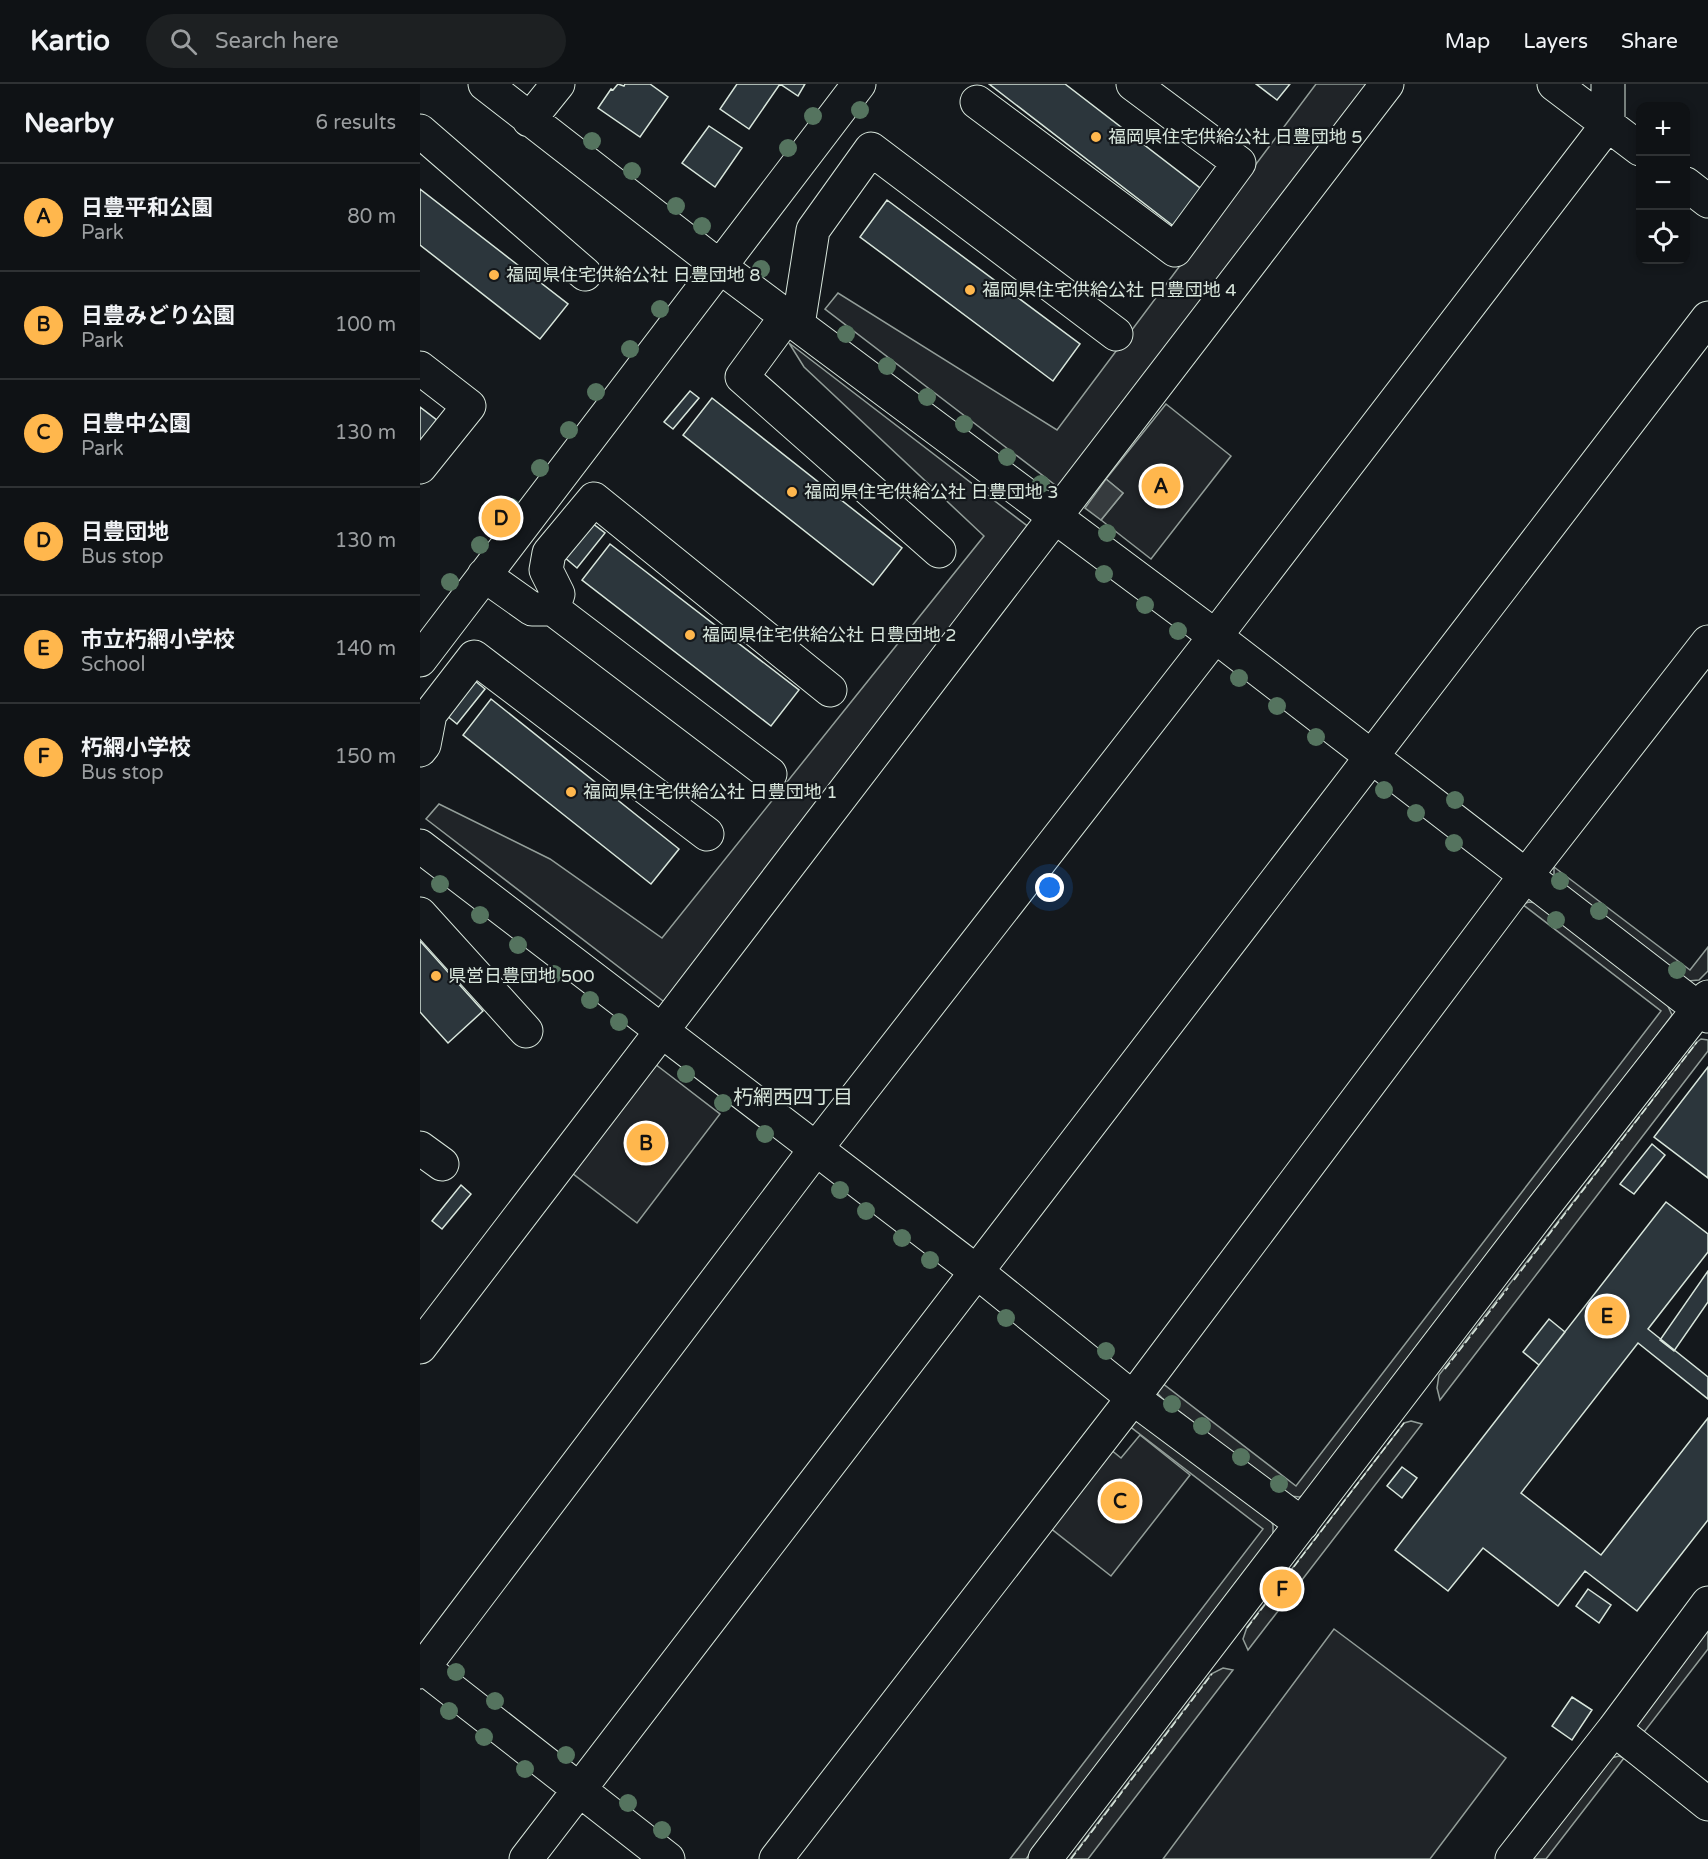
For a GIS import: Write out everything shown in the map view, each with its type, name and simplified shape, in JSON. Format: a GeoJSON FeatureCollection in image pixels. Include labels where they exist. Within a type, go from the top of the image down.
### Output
{"type":"FeatureCollection","features":[{"type":"Feature","properties":{"kind":"street"},"geometry":{"type":"LineString","coordinates":[[485,84],[528,120],[719,266],[1215,636],[1526,876],[1705,1007],[1542,1209],[1046,1859]]}},
{"type":"Feature","properties":{"kind":"street"},"geometry":{"type":"LineString","coordinates":[[528,120],[558,84]]}},
{"type":"Feature","properties":{"kind":"street"},"geometry":{"type":"LineString","coordinates":[[420,660],[859,84]]}},
{"type":"Feature","properties":{"kind":"street"},"geometry":{"type":"LineString","coordinates":[[976,102],[1174,250],[1239,163],[1133,84]]}},
{"type":"Feature","properties":{"kind":"street"},"geometry":{"type":"LineString","coordinates":[[420,1347],[660,1030],[1388,84]]}},
{"type":"Feature","properties":{"kind":"street"},"geometry":{"type":"LineString","coordinates":[[1554,84],[1636,145]]}},
{"type":"Feature","properties":{"kind":"street"},"geometry":{"type":"LineString","coordinates":[[668,1859],[421,1668],[815,1150],[1215,636],[1608,124],[1608,84]]}},
{"type":"Feature","properties":{"kind":"street"},"geometry":{"type":"LineString","coordinates":[[420,131],[585,274]]}},
{"type":"Feature","properties":{"kind":"street"},"geometry":{"type":"LineString","coordinates":[[939,551],[742,377],[792,321],[813,231],[871,149],[1116,334]]}},
{"type":"Feature","properties":{"kind":"street"},"geometry":{"type":"LineString","coordinates":[[1690,187],[1708,201]]}},
{"type":"Feature","properties":{"kind":"street"},"geometry":{"type":"LineString","coordinates":[[526,1859],[977,1272],[1369,756],[1708,318]]}},
{"type":"Feature","properties":{"kind":"street"},"geometry":{"type":"LineString","coordinates":[[420,368],[469,406],[420,467]]}},
{"type":"Feature","properties":{"kind":"street"},"geometry":{"type":"LineString","coordinates":[[553,609],[558,594],[546,570],[549,554],[594,499],[830,690]]}},
{"type":"Feature","properties":{"kind":"street"},"geometry":{"type":"LineString","coordinates":[[484,575],[532,609],[553,609],[770,774]]}},
{"type":"Feature","properties":{"kind":"street"},"geometry":{"type":"LineString","coordinates":[[776,1859],[1133,1398],[1526,876],[1708,642]]}},
{"type":"Feature","properties":{"kind":"street"},"geometry":{"type":"LineString","coordinates":[[420,750],[424,745],[430,714],[474,657],[707,834]]}},
{"type":"Feature","properties":{"kind":"street"},"geometry":{"type":"LineString","coordinates":[[420,846],[977,1272],[1133,1398],[1302,1524]]}},
{"type":"Feature","properties":{"kind":"street"},"geometry":{"type":"LineString","coordinates":[[420,914],[526,1031]]}},
{"type":"Feature","properties":{"kind":"street"},"geometry":{"type":"LineString","coordinates":[[1512,1859],[1614,1729],[1708,1603]]}},
{"type":"Feature","properties":{"kind":"street"},"geometry":{"type":"LineString","coordinates":[[1614,1729],[1708,1804]]}},
{"type":"Feature","properties":{"kind":"shaded area"},"geometry":{"type":"Polygon","coordinates":[[[1316,84],[1372,84],[1063,491],[825,309],[838,293],[1057,430],[1316,84]]]}},
{"type":"Feature","properties":{"kind":"shaded area"},"geometry":{"type":"Polygon","coordinates":[[[789,343],[1030,528],[667,1004],[426,819],[439,804],[550,859],[662,938],[984,536],[804,367],[789,343]]]}},
{"type":"Feature","properties":{"kind":"shaded area"},"geometry":{"type":"Polygon","coordinates":[[[1166,404],[1231,456],[1151,559],[1101,520],[1123,493],[1106,479],[1166,404]]]}},
{"type":"Feature","properties":{"kind":"shaded area"},"geometry":{"type":"Polygon","coordinates":[[[1106,479],[1123,493],[1101,520],[1085,508],[1106,479]]]}},
{"type":"Feature","properties":{"kind":"shaded area"},"geometry":{"type":"Polygon","coordinates":[[[1554,867],[1690,970],[1708,947],[1708,971],[1699,980],[1688,981],[1556,881],[1554,867]]]}},
{"type":"Feature","properties":{"kind":"shaded area"},"geometry":{"type":"Polygon","coordinates":[[[1537,903],[1666,1002],[1672,1015],[1305,1494],[1300,1497],[1289,1496],[1162,1398],[1157,1393],[1158,1380],[1296,1486],[1661,1011],[1522,904],[1537,903]]]}},
{"type":"Feature","properties":{"kind":"shaded area"},"geometry":{"type":"Polygon","coordinates":[[[1701,1039],[1708,1040],[1708,1051],[1440,1400],[1437,1388],[1439,1375],[1701,1039]]]}},
{"type":"Feature","properties":{"kind":"shaded area"},"geometry":{"type":"Polygon","coordinates":[[[655,1064],[720,1114],[637,1223],[572,1173],[655,1064]]]}},
{"type":"Feature","properties":{"kind":"shaded area"},"geometry":{"type":"Polygon","coordinates":[[[1137,1420],[1270,1519],[1273,1525],[1273,1536],[1026,1859],[1010,1859],[1263,1529],[1128,1425],[1137,1420]]]}},
{"type":"Feature","properties":{"kind":"shaded area"},"geometry":{"type":"Polygon","coordinates":[[[1411,1421],[1422,1424],[1248,1650],[1243,1639],[1247,1627],[1404,1423],[1411,1421]]]}},
{"type":"Feature","properties":{"kind":"shaded area"},"geometry":{"type":"Polygon","coordinates":[[[1140,1435],[1190,1475],[1111,1576],[1049,1527],[1110,1449],[1121,1458],[1140,1435]]]}},
{"type":"Feature","properties":{"kind":"shaded area"},"geometry":{"type":"Polygon","coordinates":[[[1334,1629],[1506,1758],[1430,1859],[1163,1859],[1334,1629]]]}},
{"type":"Feature","properties":{"kind":"shaded area"},"geometry":{"type":"Polygon","coordinates":[[[1708,1629],[1708,1649],[1641,1736],[1637,1723],[1708,1629]]]}},
{"type":"Feature","properties":{"kind":"shaded area"},"geometry":{"type":"Polygon","coordinates":[[[1223,1668],[1233,1670],[1088,1859],[1070,1859],[1211,1674],[1223,1668]]]}},
{"type":"Feature","properties":{"kind":"shaded area"},"geometry":{"type":"Polygon","coordinates":[[[1619,1756],[1624,1758],[1546,1859],[1530,1859],[1607,1759],[1619,1756]]]}},
{"type":"Feature","properties":{"kind":"building"},"geometry":{"type":"Polygon","coordinates":[[[618,84],[624,86],[625,84],[650,84],[668,97],[640,137],[598,108],[611,89],[613,90],[618,84]]]}},
{"type":"Feature","properties":{"kind":"building"},"geometry":{"type":"Polygon","coordinates":[[[737,84],[780,84],[749,129],[720,109],[737,84]]]}},
{"type":"Feature","properties":{"kind":"building"},"geometry":{"type":"Polygon","coordinates":[[[780,84],[805,84],[798,96],[780,84]]]}},
{"type":"Feature","properties":{"kind":"building","name":"福岡県住宅供給公社 日豊団地 5"},"geometry":{"type":"Polygon","coordinates":[[[989,84],[1065,84],[1204,191],[1176,228],[989,84]]]}},
{"type":"Feature","properties":{"kind":"building"},"geometry":{"type":"Polygon","coordinates":[[[1256,84],[1290,84],[1277,100],[1256,84]]]}},
{"type":"Feature","properties":{"kind":"building"},"geometry":{"type":"Polygon","coordinates":[[[709,126],[742,148],[715,187],[682,163],[709,126]]]}},
{"type":"Feature","properties":{"kind":"building","name":"福岡県住宅供給公社 日豊団地 8"},"geometry":{"type":"Polygon","coordinates":[[[420,189],[568,304],[540,339],[420,245],[420,189]]]}},
{"type":"Feature","properties":{"kind":"building","name":"福岡県住宅供給公社 日豊団地 4"},"geometry":{"type":"Polygon","coordinates":[[[887,200],[1080,344],[1053,381],[860,237],[887,200]]]}},
{"type":"Feature","properties":{"kind":"building"},"geometry":{"type":"Polygon","coordinates":[[[690,391],[699,398],[673,429],[664,422],[690,391]]]}},
{"type":"Feature","properties":{"kind":"building","name":"福岡県住宅供給公社 日豊団地 3"},"geometry":{"type":"Polygon","coordinates":[[[712,398],[902,548],[873,585],[683,435],[712,398]]]}},
{"type":"Feature","properties":{"kind":"building"},"geometry":{"type":"Polygon","coordinates":[[[420,407],[442,424],[420,452],[420,407]]]}},
{"type":"Feature","properties":{"kind":"building"},"geometry":{"type":"Polygon","coordinates":[[[592,523],[605,533],[577,568],[564,557],[592,523]]]}},
{"type":"Feature","properties":{"kind":"building","name":"福岡県住宅供給公社 日豊団地 2"},"geometry":{"type":"Polygon","coordinates":[[[610,544],[799,690],[771,726],[582,580],[610,544]]]}},
{"type":"Feature","properties":{"kind":"building"},"geometry":{"type":"Polygon","coordinates":[[[474,680],[485,689],[457,724],[446,715],[474,680]]]}},
{"type":"Feature","properties":{"kind":"building","name":"福岡県住宅供給公社 日豊団地 1"},"geometry":{"type":"Polygon","coordinates":[[[491,699],[679,849],[651,884],[463,735],[491,699]]]}},
{"type":"Feature","properties":{"kind":"building","name":"県営日豊団地 500"},"geometry":{"type":"Polygon","coordinates":[[[420,941],[483,1011],[448,1043],[420,1012],[420,941]]]}},
{"type":"Feature","properties":{"kind":"building"},"geometry":{"type":"Polygon","coordinates":[[[1708,1067],[1708,1178],[1654,1137],[1708,1067]]]}},
{"type":"Feature","properties":{"kind":"building"},"geometry":{"type":"Polygon","coordinates":[[[1652,1144],[1665,1155],[1634,1194],[1620,1184],[1652,1144]]]}},
{"type":"Feature","properties":{"kind":"building"},"geometry":{"type":"Polygon","coordinates":[[[461,1185],[471,1194],[442,1229],[432,1221],[461,1185]]]}},
{"type":"Feature","properties":{"kind":"building"},"geometry":{"type":"Polygon","coordinates":[[[1666,1202],[1708,1234],[1708,1252],[1648,1329],[1708,1377],[1708,1399],[1638,1343],[1521,1493],[1601,1555],[1708,1418],[1708,1520],[1637,1611],[1585,1571],[1558,1606],[1483,1548],[1448,1591],[1395,1550],[1666,1202]]]}},
{"type":"Feature","properties":{"kind":"building"},"geometry":{"type":"Polygon","coordinates":[[[1708,1271],[1708,1302],[1674,1351],[1660,1340],[1708,1271]]]}},
{"type":"Feature","properties":{"kind":"building"},"geometry":{"type":"Polygon","coordinates":[[[1549,1319],[1565,1332],[1539,1365],[1523,1352],[1549,1319]]]}},
{"type":"Feature","properties":{"kind":"building"},"geometry":{"type":"Polygon","coordinates":[[[1402,1467],[1417,1478],[1402,1498],[1387,1486],[1402,1467]]]}},
{"type":"Feature","properties":{"kind":"building"},"geometry":{"type":"Polygon","coordinates":[[[1588,1589],[1611,1605],[1599,1623],[1576,1606],[1588,1589]]]}},
{"type":"Feature","properties":{"kind":"building"},"geometry":{"type":"Polygon","coordinates":[[[1572,1697],[1592,1710],[1572,1740],[1552,1726],[1572,1697]]]}},
{"type":"Feature","properties":{"kind":"fence"},"geometry":{"type":"LineString","coordinates":[[1514,1280],[1697,1042]]}},
{"type":"Feature","properties":{"kind":"fence"},"geometry":{"type":"LineString","coordinates":[[1445,1369],[1508,1288]]}},
{"type":"Feature","properties":{"kind":"fence"},"geometry":{"type":"LineString","coordinates":[[1247,1628],[1404,1423]]}},
{"type":"Feature","properties":{"kind":"fence"},"geometry":{"type":"LineString","coordinates":[[1071,1859],[1212,1674]]}},
{"type":"Feature","properties":{"kind":"place","name":"福岡県住宅供給公社 日豊団地 5"},"geometry":{"type":"Point","coordinates":[1096,137]}},
{"type":"Feature","properties":{"kind":"place","name":"福岡県住宅供給公社 日豊団地 8"},"geometry":{"type":"Point","coordinates":[494,275]}},
{"type":"Feature","properties":{"kind":"place","name":"福岡県住宅供給公社 日豊団地 4"},"geometry":{"type":"Point","coordinates":[970,290]}},
{"type":"Feature","properties":{"kind":"place","name":"日豊平和公園"},"geometry":{"type":"Point","coordinates":[1161,486]}},
{"type":"Feature","properties":{"kind":"place","name":"福岡県住宅供給公社 日豊団地 3"},"geometry":{"type":"Point","coordinates":[792,492]}},
{"type":"Feature","properties":{"kind":"place","name":"日豊団地"},"geometry":{"type":"Point","coordinates":[501,518]}},
{"type":"Feature","properties":{"kind":"place","name":"福岡県住宅供給公社 日豊団地 2"},"geometry":{"type":"Point","coordinates":[690,635]}},
{"type":"Feature","properties":{"kind":"place","name":"福岡県住宅供給公社 日豊団地 1"},"geometry":{"type":"Point","coordinates":[571,792]}},
{"type":"Feature","properties":{"kind":"place","name":"県営日豊団地 500"},"geometry":{"type":"Point","coordinates":[436,976]}},
{"type":"Feature","properties":{"kind":"place","name":"日豊みどり公園"},"geometry":{"type":"Point","coordinates":[646,1143]}},
{"type":"Feature","properties":{"kind":"place","name":"市立朽網小学校"},"geometry":{"type":"Point","coordinates":[1607,1316]}},
{"type":"Feature","properties":{"kind":"place","name":"日豊中公園"},"geometry":{"type":"Point","coordinates":[1120,1501]}},
{"type":"Feature","properties":{"kind":"place","name":"朽網小学校"},"geometry":{"type":"Point","coordinates":[1282,1589]}},
{"type":"Feature","properties":{"kind":"district","name":"朽網西四丁目"},"geometry":{"type":"Point","coordinates":[793,1097]}}]}
